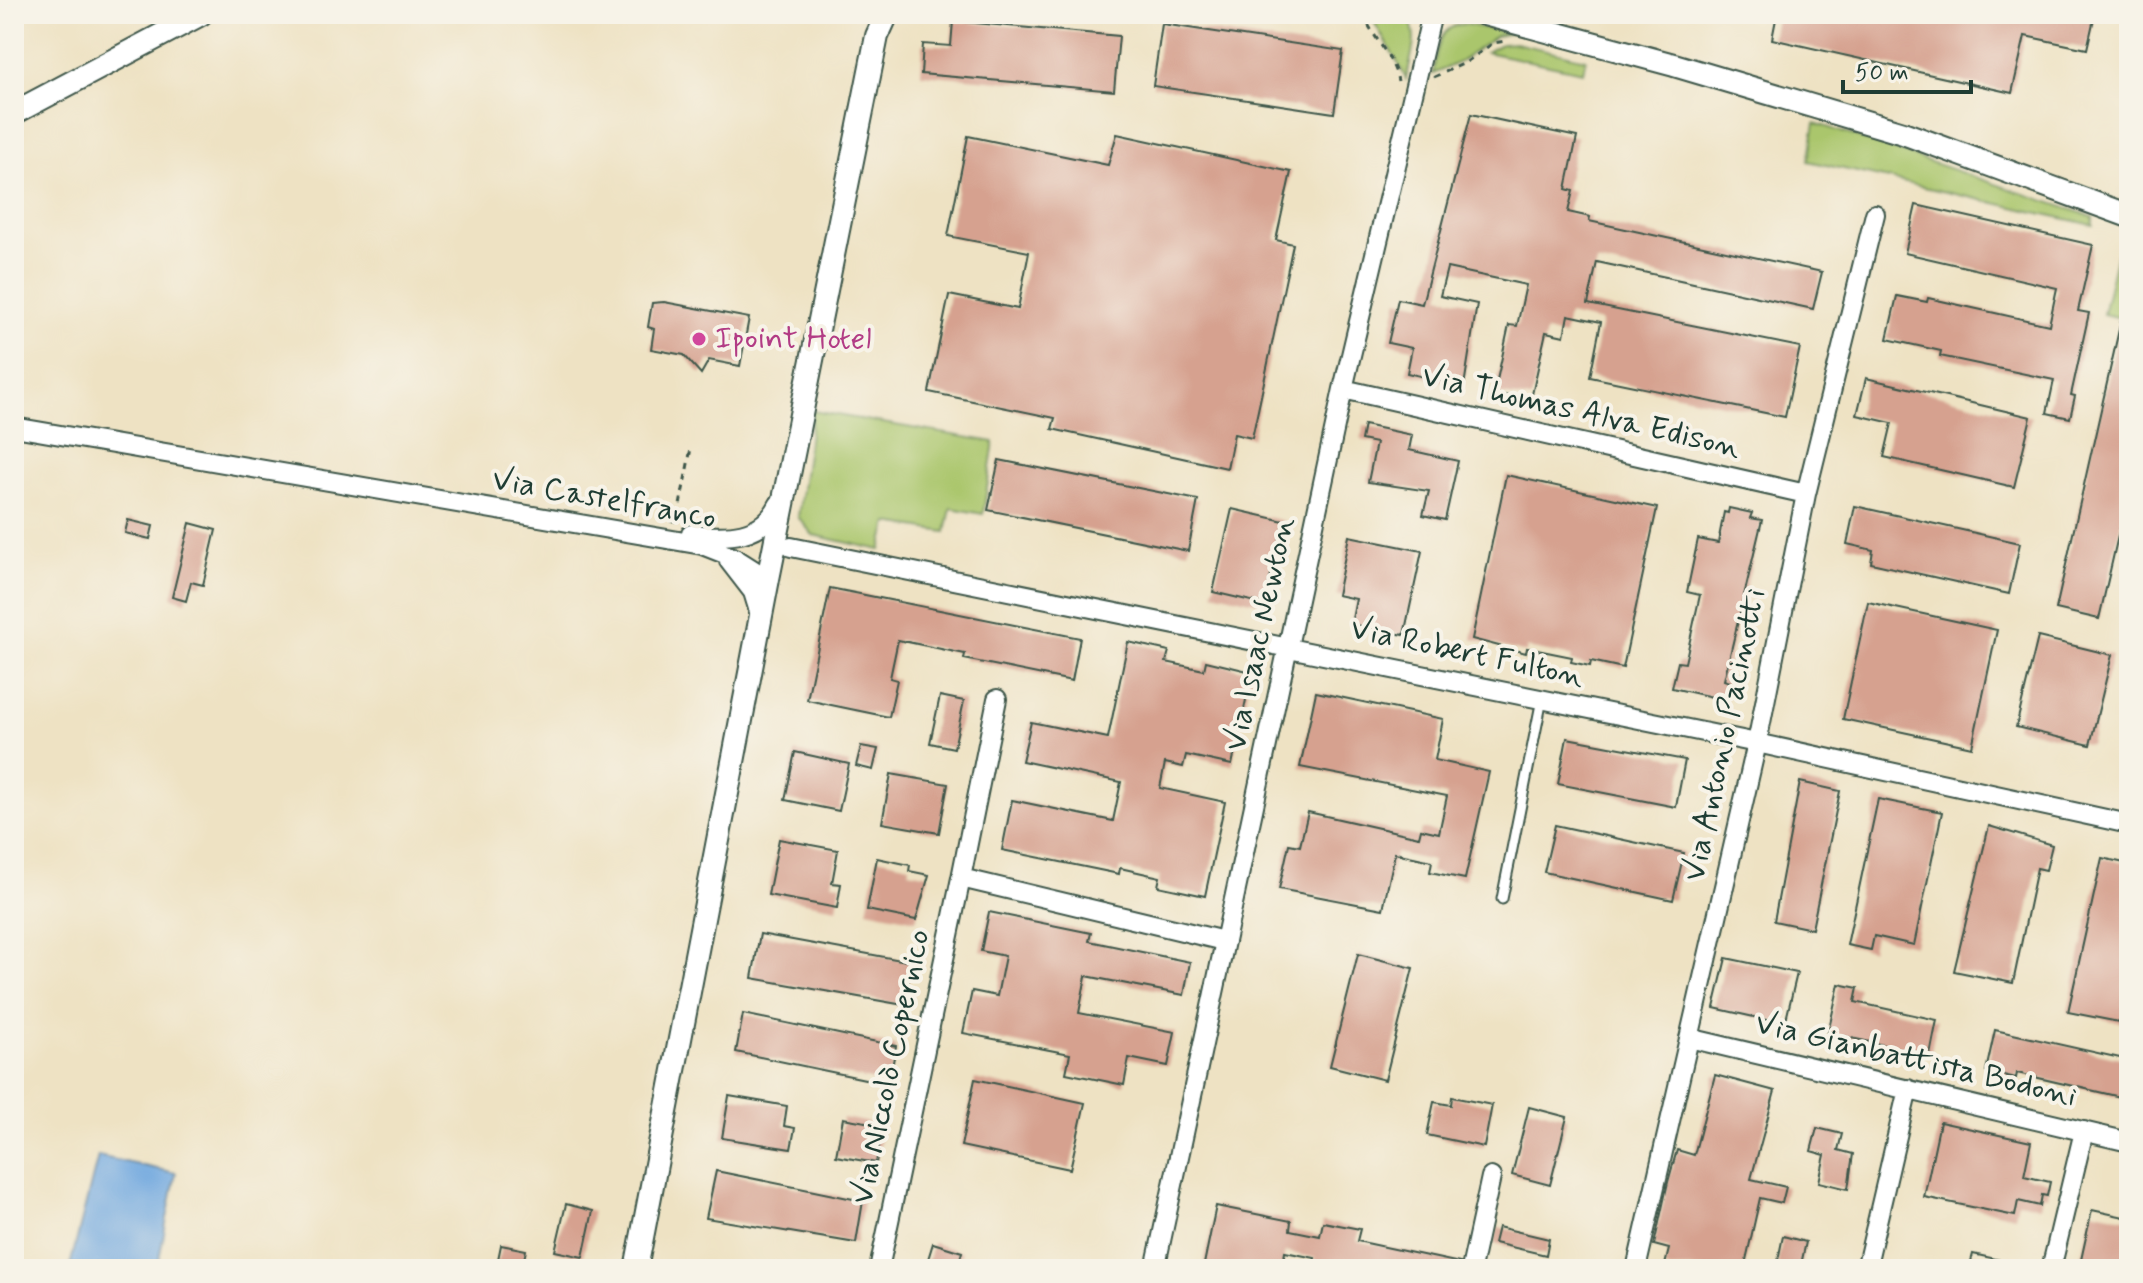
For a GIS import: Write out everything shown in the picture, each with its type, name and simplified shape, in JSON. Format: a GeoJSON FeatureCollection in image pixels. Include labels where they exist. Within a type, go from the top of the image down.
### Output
{"type":"FeatureCollection","features":[{"type":"Feature","properties":{"kind":"street"},"geometry":{"type":"LineString","coordinates":[[14,113],[201,14]]}},
{"type":"Feature","properties":{"kind":"street"},"geometry":{"type":"LineString","coordinates":[[636,1269],[876,25],[887,14]]}},
{"type":"Feature","properties":{"kind":"street","name":"Via Isaac Newton"},"geometry":{"type":"LineString","coordinates":[[1155,1269],[1343,389],[1432,14]]}},
{"type":"Feature","properties":{"kind":"street"},"geometry":{"type":"LineString","coordinates":[[1484,14],[1674,65],[1903,133],[2129,216]]}},
{"type":"Feature","properties":{"kind":"street","name":"Via Antonio Pacinotti"},"geometry":{"type":"LineString","coordinates":[[1636,1269],[1757,743],[1806,494],[1875,214]]}},
{"type":"Feature","properties":{"kind":"street","name":"Via Thomas Alva Edison"},"geometry":{"type":"LineString","coordinates":[[1343,389],[1806,494]]}},
{"type":"Feature","properties":{"kind":"street","name":"Via Castelfranco"},"geometry":{"type":"LineString","coordinates":[[14,427],[719,550],[768,579]]}},
{"type":"Feature","properties":{"kind":"street"},"geometry":{"type":"LineString","coordinates":[[634,533],[730,537],[748,532],[767,524],[787,486]]}},
{"type":"Feature","properties":{"kind":"street","name":"Via Robert Fulton"},"geometry":{"type":"LineString","coordinates":[[791,547],[1757,743],[2129,824]]}},
{"type":"Feature","properties":{"kind":"street"},"geometry":{"type":"LineString","coordinates":[[719,550],[753,592],[761,618]]}},
{"type":"Feature","properties":{"kind":"street","name":"Via Niccolò Copernico"},"geometry":{"type":"LineString","coordinates":[[879,1269],[997,699]]}},
{"type":"Feature","properties":{"kind":"street"},"geometry":{"type":"LineString","coordinates":[[961,878],[1224,941]]}},
{"type":"Feature","properties":{"kind":"street","name":"Via Gianbattista Bodoni"},"geometry":{"type":"LineString","coordinates":[[1689,1038],[2129,1142]]}},
{"type":"Feature","properties":{"kind":"street"},"geometry":{"type":"LineString","coordinates":[[1866,1269],[1908,1089]]}},
{"type":"Feature","properties":{"kind":"street"},"geometry":{"type":"LineString","coordinates":[[2051,1269],[2084,1131]]}},
{"type":"Feature","properties":{"kind":"street"},"geometry":{"type":"LineString","coordinates":[[1471,1269],[1491,1177]]}},
{"type":"Feature","properties":{"kind":"lane"},"geometry":{"type":"LineString","coordinates":[[1502,899],[1542,699]]}},
{"type":"Feature","properties":{"kind":"path"},"geometry":{"type":"LineString","coordinates":[[1363,14],[1376,42],[1395,66],[1399,87]]}},
{"type":"Feature","properties":{"kind":"path"},"geometry":{"type":"LineString","coordinates":[[1432,83],[1435,76],[1465,63],[1493,43],[1509,39]]}},
{"type":"Feature","properties":{"kind":"path"},"geometry":{"type":"LineString","coordinates":[[665,521],[677,521],[691,448]]}},
{"type":"Feature","properties":{"kind":"green space"},"geometry":{"type":"Polygon","coordinates":[[[1370,14],[1406,14],[1411,22],[1414,45],[1406,79],[1398,62],[1370,14]]]}},
{"type":"Feature","properties":{"kind":"green space"},"geometry":{"type":"Polygon","coordinates":[[[1464,24],[1511,33],[1496,36],[1460,62],[1433,74],[1443,35],[1455,26],[1464,24]]]}},
{"type":"Feature","properties":{"kind":"green space"},"geometry":{"type":"Polygon","coordinates":[[[1515,43],[1586,59],[1583,72],[1486,52],[1501,44],[1515,43]]]}},
{"type":"Feature","properties":{"kind":"green space"},"geometry":{"type":"Polygon","coordinates":[[[1815,123],[2093,217],[2093,225],[1808,161],[1815,123]]]}},
{"type":"Feature","properties":{"kind":"green space"},"geometry":{"type":"Polygon","coordinates":[[[2122,232],[2129,234],[2129,320],[2103,314],[2122,232]]]}},
{"type":"Feature","properties":{"kind":"green space"},"geometry":{"type":"Polygon","coordinates":[[[813,411],[994,442],[983,514],[951,508],[946,532],[888,523],[881,550],[813,535],[798,517],[813,411]]]}},
{"type":"Feature","properties":{"kind":"water"},"geometry":{"type":"Polygon","coordinates":[[[98,1156],[176,1173],[157,1269],[70,1266],[98,1156]]]}},
{"type":"Feature","properties":{"kind":"building"},"geometry":{"type":"Polygon","coordinates":[[[1777,14],[2095,14],[2087,49],[2025,36],[2012,93],[1772,39],[1777,14]]]}},
{"type":"Feature","properties":{"kind":"building"},"geometry":{"type":"Polygon","coordinates":[[[953,21],[1119,36],[1114,91],[921,74],[923,44],[951,46],[953,21]]]}},
{"type":"Feature","properties":{"kind":"building"},"geometry":{"type":"Polygon","coordinates":[[[1162,24],[1343,51],[1334,113],[1153,86],[1162,24]]]}},
{"type":"Feature","properties":{"kind":"building"},"geometry":{"type":"Polygon","coordinates":[[[1471,114],[1577,137],[1566,189],[1573,191],[1568,212],[1590,217],[1589,221],[1822,272],[1813,309],[1597,262],[1588,304],[1800,347],[1785,417],[1590,377],[1601,322],[1568,315],[1564,336],[1546,332],[1531,399],[1494,394],[1509,325],[1517,326],[1526,285],[1447,268],[1440,296],[1477,304],[1464,386],[1407,373],[1412,348],[1388,343],[1398,299],[1422,304],[1471,114]]]}},
{"type":"Feature","properties":{"kind":"building"},"geometry":{"type":"Polygon","coordinates":[[[1117,134],[1291,172],[1276,240],[1293,244],[1252,438],[1234,434],[1227,468],[1052,429],[1055,418],[929,392],[949,295],[1018,309],[1029,252],[948,236],[968,136],[1108,165],[1117,134]]]}},
{"type":"Feature","properties":{"kind":"building"},"geometry":{"type":"Polygon","coordinates":[[[1916,205],[2093,245],[2078,311],[2089,313],[2071,395],[2075,396],[2070,418],[2047,413],[2054,380],[1940,356],[1941,351],[1887,339],[1897,296],[1927,302],[1928,298],[2049,325],[2057,288],[1905,253],[1916,205]]]}},
{"type":"Feature","properties":{"kind":"building","name":"Ipoint Hotel"},"geometry":{"type":"Polygon","coordinates":[[[664,302],[749,318],[740,366],[709,360],[701,374],[684,355],[651,349],[654,329],[648,327],[652,303],[664,302]]]}},
{"type":"Feature","properties":{"kind":"building"},"geometry":{"type":"Polygon","coordinates":[[[2123,312],[2129,313],[2129,488],[2099,619],[2056,609],[2123,312]]]}},
{"type":"Feature","properties":{"kind":"building"},"geometry":{"type":"Polygon","coordinates":[[[1866,378],[2031,417],[2014,487],[1884,457],[1892,423],[1857,415],[1866,378]]]}},
{"type":"Feature","properties":{"kind":"building"},"geometry":{"type":"Polygon","coordinates":[[[1364,425],[1412,435],[1409,450],[1458,461],[1445,520],[1423,515],[1429,491],[1368,482],[1376,443],[1361,440],[1364,425]]]}},
{"type":"Feature","properties":{"kind":"building"},"geometry":{"type":"Polygon","coordinates":[[[999,460],[1198,500],[1188,551],[988,510],[999,460]]]}},
{"type":"Feature","properties":{"kind":"building"},"geometry":{"type":"Polygon","coordinates":[[[1506,475],[1657,508],[1623,668],[1591,661],[1590,666],[1571,662],[1572,657],[1527,648],[1526,653],[1472,639],[1506,475]]]}},
{"type":"Feature","properties":{"kind":"building"},"geometry":{"type":"Polygon","coordinates":[[[1855,506],[2020,543],[2009,594],[1871,563],[1873,550],[1847,544],[1855,506]]]}},
{"type":"Feature","properties":{"kind":"building"},"geometry":{"type":"Polygon","coordinates":[[[1729,508],[1752,513],[1750,518],[1762,520],[1724,680],[1730,682],[1726,700],[1672,688],[1678,662],[1685,663],[1700,595],[1687,592],[1698,539],[1718,543],[1724,512],[1728,513],[1729,508]]]}},
{"type":"Feature","properties":{"kind":"building"},"geometry":{"type":"Polygon","coordinates":[[[1232,509],[1284,521],[1264,604],[1213,592],[1232,509]]]}},
{"type":"Feature","properties":{"kind":"building"},"geometry":{"type":"Polygon","coordinates":[[[128,520],[153,526],[150,539],[125,533],[128,520]]]}},
{"type":"Feature","properties":{"kind":"building"},"geometry":{"type":"Polygon","coordinates":[[[190,523],[216,530],[203,585],[191,582],[186,601],[172,597],[190,523]]]}},
{"type":"Feature","properties":{"kind":"building"},"geometry":{"type":"Polygon","coordinates":[[[1349,536],[1422,551],[1404,635],[1351,624],[1356,599],[1337,595],[1349,536]]]}},
{"type":"Feature","properties":{"kind":"building"},"geometry":{"type":"Polygon","coordinates":[[[830,588],[1080,638],[1072,681],[964,659],[965,654],[898,640],[890,678],[897,680],[889,717],[807,700],[830,588]]]}},
{"type":"Feature","properties":{"kind":"building"},"geometry":{"type":"Polygon","coordinates":[[[1868,602],[1997,630],[1972,747],[1843,719],[1868,602]]]}},
{"type":"Feature","properties":{"kind":"building"},"geometry":{"type":"Polygon","coordinates":[[[2038,637],[2112,655],[2090,745],[2016,727],[2038,637]]]}},
{"type":"Feature","properties":{"kind":"building"},"geometry":{"type":"Polygon","coordinates":[[[1128,642],[1169,651],[1166,662],[1204,670],[1206,661],[1252,672],[1232,765],[1186,755],[1183,767],[1165,763],[1160,788],[1225,802],[1205,896],[1158,886],[1160,877],[1120,868],[1119,874],[1002,850],[1012,800],[1113,821],[1121,782],[1022,761],[1031,722],[1108,738],[1128,642]]]}},
{"type":"Feature","properties":{"kind":"building"},"geometry":{"type":"Polygon","coordinates":[[[1316,692],[1443,719],[1435,760],[1489,772],[1465,879],[1430,872],[1432,861],[1395,853],[1383,909],[1279,889],[1289,844],[1300,846],[1308,812],[1419,837],[1421,829],[1439,833],[1447,796],[1300,767],[1316,692]]]}},
{"type":"Feature","properties":{"kind":"building"},"geometry":{"type":"Polygon","coordinates":[[[940,696],[964,701],[954,748],[930,743],[940,696]]]}},
{"type":"Feature","properties":{"kind":"building"},"geometry":{"type":"Polygon","coordinates":[[[1567,738],[1685,760],[1676,807],[1558,784],[1567,738]]]}},
{"type":"Feature","properties":{"kind":"building"},"geometry":{"type":"Polygon","coordinates":[[[861,746],[878,749],[873,770],[856,766],[861,746]]]}},
{"type":"Feature","properties":{"kind":"building"},"geometry":{"type":"Polygon","coordinates":[[[795,752],[849,764],[839,811],[785,800],[795,752]]]}},
{"type":"Feature","properties":{"kind":"building"},"geometry":{"type":"Polygon","coordinates":[[[891,774],[948,784],[939,833],[882,823],[891,774]]]}},
{"type":"Feature","properties":{"kind":"building"},"geometry":{"type":"Polygon","coordinates":[[[1800,782],[1840,791],[1812,929],[1774,921],[1800,782]]]}},
{"type":"Feature","properties":{"kind":"building"},"geometry":{"type":"Polygon","coordinates":[[[1878,799],[1942,812],[1914,945],[1874,936],[1871,950],[1847,945],[1878,799]]]}},
{"type":"Feature","properties":{"kind":"building"},"geometry":{"type":"Polygon","coordinates":[[[1555,825],[1684,853],[1673,900],[1544,872],[1555,825]]]}},
{"type":"Feature","properties":{"kind":"building"},"geometry":{"type":"Polygon","coordinates":[[[1989,826],[2052,845],[2046,870],[2037,868],[2013,983],[1954,971],[1989,826]]]}},
{"type":"Feature","properties":{"kind":"building"},"geometry":{"type":"Polygon","coordinates":[[[779,839],[838,850],[832,883],[841,884],[837,908],[768,895],[779,839]]]}},
{"type":"Feature","properties":{"kind":"building"},"geometry":{"type":"Polygon","coordinates":[[[877,858],[910,865],[909,871],[929,875],[916,920],[867,910],[877,858]]]}},
{"type":"Feature","properties":{"kind":"building"},"geometry":{"type":"Polygon","coordinates":[[[2102,858],[2129,864],[2129,1024],[2068,1012],[2102,858]]]}},
{"type":"Feature","properties":{"kind":"building"},"geometry":{"type":"Polygon","coordinates":[[[989,912],[1091,933],[1089,941],[1190,962],[1184,995],[1086,976],[1079,1013],[1175,1032],[1168,1066],[1129,1058],[1124,1085],[1066,1073],[1070,1054],[963,1033],[972,991],[997,996],[1005,956],[981,951],[989,912]]]}},
{"type":"Feature","properties":{"kind":"building"},"geometry":{"type":"Polygon","coordinates":[[[760,934],[912,962],[904,1005],[752,978],[760,934]]]}},
{"type":"Feature","properties":{"kind":"building"},"geometry":{"type":"Polygon","coordinates":[[[1358,954],[1413,968],[1385,1080],[1330,1066],[1358,954]]]}},
{"type":"Feature","properties":{"kind":"building"},"geometry":{"type":"Polygon","coordinates":[[[1726,958],[1797,973],[1785,1024],[1714,1008],[1726,958]]]}},
{"type":"Feature","properties":{"kind":"building"},"geometry":{"type":"Polygon","coordinates":[[[1839,984],[1858,988],[1855,1002],[1937,1020],[1930,1055],[1828,1033],[1839,984]]]}},
{"type":"Feature","properties":{"kind":"building"},"geometry":{"type":"Polygon","coordinates":[[[743,1014],[896,1046],[889,1084],[736,1052],[743,1014]]]}},
{"type":"Feature","properties":{"kind":"building"},"geometry":{"type":"Polygon","coordinates":[[[1995,1030],[2129,1060],[2129,1099],[2017,1073],[2016,1078],[1986,1071],[1995,1030]]]}},
{"type":"Feature","properties":{"kind":"building"},"geometry":{"type":"Polygon","coordinates":[[[1715,1075],[1775,1091],[1751,1179],[1786,1187],[1782,1203],[1760,1198],[1744,1269],[1664,1269],[1669,1249],[1654,1245],[1668,1182],[1677,1150],[1694,1155],[1715,1075]]]}},
{"type":"Feature","properties":{"kind":"building"},"geometry":{"type":"Polygon","coordinates":[[[975,1079],[1085,1103],[1070,1169],[961,1146],[975,1079]]]}},
{"type":"Feature","properties":{"kind":"building"},"geometry":{"type":"Polygon","coordinates":[[[729,1096],[787,1106],[784,1126],[795,1128],[791,1149],[722,1138],[729,1096]]]}},
{"type":"Feature","properties":{"kind":"building"},"geometry":{"type":"Polygon","coordinates":[[[1452,1097],[1492,1105],[1484,1147],[1427,1135],[1434,1102],[1451,1105],[1452,1097]]]}},
{"type":"Feature","properties":{"kind":"building"},"geometry":{"type":"Polygon","coordinates":[[[1529,1107],[1567,1117],[1550,1185],[1512,1175],[1529,1107]]]}},
{"type":"Feature","properties":{"kind":"building"},"geometry":{"type":"Polygon","coordinates":[[[843,1118],[883,1125],[876,1163],[836,1156],[843,1118]]]}},
{"type":"Feature","properties":{"kind":"building"},"geometry":{"type":"Polygon","coordinates":[[[1940,1122],[2031,1142],[2024,1176],[2050,1182],[2047,1196],[2042,1195],[2040,1206],[2018,1201],[2015,1216],[1924,1197],[1940,1122]]]}},
{"type":"Feature","properties":{"kind":"building"},"geometry":{"type":"Polygon","coordinates":[[[1817,1128],[1842,1134],[1838,1150],[1853,1154],[1848,1189],[1819,1182],[1825,1155],[1811,1151],[1817,1128]]]}},
{"type":"Feature","properties":{"kind":"building"},"geometry":{"type":"Polygon","coordinates":[[[716,1171],[863,1201],[856,1243],[706,1218],[716,1171]]]}},
{"type":"Feature","properties":{"kind":"building"},"geometry":{"type":"Polygon","coordinates":[[[566,1204],[593,1211],[583,1257],[555,1251],[566,1204]]]}},
{"type":"Feature","properties":{"kind":"building"},"geometry":{"type":"Polygon","coordinates":[[[1216,1206],[1291,1221],[1290,1230],[1320,1236],[1323,1222],[1360,1229],[1357,1241],[1460,1263],[1459,1269],[1313,1269],[1315,1258],[1285,1252],[1282,1269],[1203,1269],[1216,1206]]]}},
{"type":"Feature","properties":{"kind":"building"},"geometry":{"type":"Polygon","coordinates":[[[2092,1210],[2129,1218],[2129,1269],[2079,1269],[2092,1210]]]}},
{"type":"Feature","properties":{"kind":"building"},"geometry":{"type":"Polygon","coordinates":[[[1498,1227],[1549,1239],[1546,1255],[1494,1243],[1498,1227]]]}},
{"type":"Feature","properties":{"kind":"building"},"geometry":{"type":"Polygon","coordinates":[[[1783,1236],[1806,1242],[1800,1269],[1777,1265],[1783,1236]]]}},
{"type":"Feature","properties":{"kind":"building"},"geometry":{"type":"Polygon","coordinates":[[[933,1243],[962,1252],[957,1269],[925,1269],[933,1243]]]}},
{"type":"Feature","properties":{"kind":"building"},"geometry":{"type":"Polygon","coordinates":[[[501,1245],[526,1250],[522,1269],[496,1269],[501,1245]]]}},
{"type":"Feature","properties":{"kind":"building"},"geometry":{"type":"Polygon","coordinates":[[[1973,1254],[2014,1263],[2014,1269],[1969,1269],[1973,1254]]]}},
{"type":"Feature","properties":{"kind":"place","name":"Ipoint Hotel"},"geometry":{"type":"Point","coordinates":[699,339]}}]}
